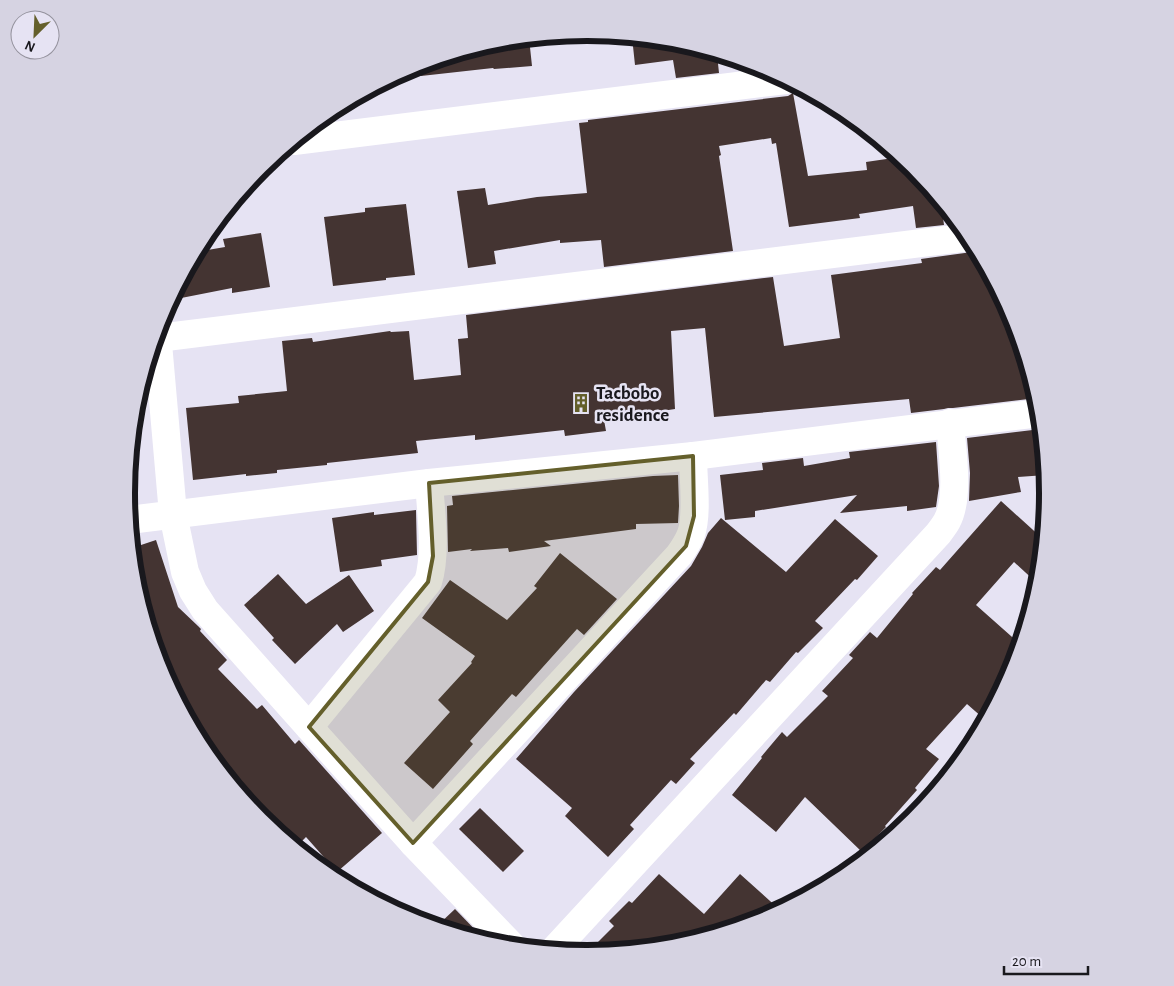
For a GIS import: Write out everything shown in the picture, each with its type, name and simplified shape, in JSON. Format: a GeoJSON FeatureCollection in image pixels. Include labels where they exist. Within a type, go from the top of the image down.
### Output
{"type":"FeatureCollection","features":[{"type":"Feature","properties":{"kind":"street"},"geometry":{"type":"LineString","coordinates":[[306,139],[773,82]]}},
{"type":"Feature","properties":{"kind":"street"},"geometry":{"type":"LineString","coordinates":[[164,334],[960,238]]}},
{"type":"Feature","properties":{"kind":"street"},"geometry":{"type":"LineString","coordinates":[[158,350],[173,514],[185,572],[193,591],[205,610],[308,727],[413,843],[503,937]]}},
{"type":"Feature","properties":{"kind":"street"},"geometry":{"type":"LineString","coordinates":[[136,519],[429,483],[693,456],[1032,414]]}},
{"type":"Feature","properties":{"kind":"street"},"geometry":{"type":"LineString","coordinates":[[559,944],[938,534],[948,520],[955,491],[950,423]]}},
{"type":"Feature","properties":{"kind":"street"},"geometry":{"type":"LineString","coordinates":[[413,843],[686,546],[692,533],[694,516],[693,456]]}},
{"type":"Feature","properties":{"kind":"street"},"geometry":{"type":"LineString","coordinates":[[308,727],[428,582],[432,570],[433,556],[429,483]]}},
{"type":"Feature","properties":{"kind":"highlighted area"},"geometry":{"type":"Polygon","coordinates":[[[693,456],[694,516],[686,546],[413,843],[309,727],[428,582],[433,556],[429,483],[693,456]]]}},
{"type":"Feature","properties":{"kind":"building"},"geometry":{"type":"Polygon","coordinates":[[[633,44],[675,50],[718,61],[719,73],[676,78],[673,60],[635,65],[633,44]]]}},
{"type":"Feature","properties":{"kind":"building"},"geometry":{"type":"Polygon","coordinates":[[[530,45],[532,66],[493,68],[421,76],[421,73],[442,65],[499,50],[530,45]]]}},
{"type":"Feature","properties":{"kind":"building"},"geometry":{"type":"Polygon","coordinates":[[[793,93],[808,176],[867,170],[866,162],[890,158],[927,195],[943,215],[944,225],[916,228],[913,206],[859,214],[860,218],[789,227],[776,143],[772,144],[771,138],[719,146],[733,251],[604,267],[601,240],[560,243],[560,240],[494,251],[496,264],[468,268],[457,191],[485,188],[488,205],[537,197],[587,193],[579,123],[588,122],[588,120],[788,96],[793,93]]]}},
{"type":"Feature","properties":{"kind":"building"},"geometry":{"type":"Polygon","coordinates":[[[406,204],[415,275],[333,286],[324,217],[365,212],[365,208],[406,204]]]}},
{"type":"Feature","properties":{"kind":"building"},"geometry":{"type":"Polygon","coordinates":[[[261,233],[270,287],[232,293],[232,288],[180,298],[206,250],[225,247],[223,239],[261,233]]]}},
{"type":"Feature","properties":{"kind":"building"},"geometry":{"type":"Polygon","coordinates":[[[969,252],[992,293],[1004,320],[1015,348],[1029,399],[911,413],[909,399],[714,417],[705,328],[671,331],[675,409],[604,420],[606,431],[565,436],[564,430],[475,440],[475,435],[416,441],[418,453],[277,470],[277,473],[246,476],[246,474],[193,480],[186,408],[239,403],[238,396],[287,391],[282,341],[312,338],[313,342],[390,331],[409,331],[414,380],[461,375],[458,339],[468,338],[466,315],[773,277],[784,346],[840,338],[831,275],[922,263],[921,259],[969,252]]]}},
{"type":"Feature","properties":{"kind":"building"},"geometry":{"type":"Polygon","coordinates":[[[1034,430],[1038,476],[1018,477],[1021,492],[969,501],[970,473],[967,438],[1034,430]]]}},
{"type":"Feature","properties":{"kind":"building"},"geometry":{"type":"Polygon","coordinates":[[[936,442],[939,486],[936,507],[907,511],[907,506],[840,513],[857,495],[755,511],[755,517],[725,520],[720,475],[763,470],[762,463],[803,458],[804,466],[850,458],[849,452],[936,442]]]}},
{"type":"Feature","properties":{"kind":"building"},"geometry":{"type":"Polygon","coordinates":[[[678,475],[678,523],[636,524],[636,529],[544,541],[551,546],[509,552],[508,548],[448,552],[447,506],[453,505],[452,496],[678,475]]]}},
{"type":"Feature","properties":{"kind":"building"},"geometry":{"type":"Polygon","coordinates":[[[1001,501],[1037,533],[1031,577],[1014,562],[976,605],[1015,639],[992,693],[980,715],[967,704],[926,749],[939,759],[915,788],[917,790],[886,827],[861,851],[805,797],[776,832],[732,795],[782,732],[787,737],[828,696],[822,691],[853,658],[849,655],[870,632],[877,638],[912,593],[936,567],[940,570],[1001,501]]]}},
{"type":"Feature","properties":{"kind":"building"},"geometry":{"type":"Polygon","coordinates":[[[416,510],[417,555],[381,560],[382,566],[340,572],[332,518],[374,512],[374,515],[416,510]]]}},
{"type":"Feature","properties":{"kind":"building"},"geometry":{"type":"Polygon","coordinates":[[[721,518],[786,572],[835,519],[878,556],[857,580],[855,579],[815,621],[823,628],[798,653],[796,652],[770,682],[766,680],[736,715],[734,713],[690,759],[695,763],[676,784],[671,780],[630,825],[634,829],[608,857],[565,816],[572,808],[516,759],[574,692],[691,566],[708,533],[721,518]]]}},
{"type":"Feature","properties":{"kind":"building"},"geometry":{"type":"Polygon","coordinates":[[[156,540],[178,607],[201,629],[200,631],[227,660],[218,669],[257,709],[262,705],[295,744],[299,740],[382,833],[339,871],[331,865],[306,837],[301,842],[289,833],[247,791],[211,744],[182,693],[159,638],[144,581],[138,546],[156,540]]]}},
{"type":"Feature","properties":{"kind":"building"},"geometry":{"type":"Polygon","coordinates":[[[560,553],[617,599],[584,635],[577,629],[516,697],[512,694],[470,741],[473,744],[433,789],[404,763],[450,712],[438,700],[472,663],[475,656],[422,618],[450,580],[507,620],[537,588],[534,586],[560,553]]]}},
{"type":"Feature","properties":{"kind":"building"},"geometry":{"type":"Polygon","coordinates":[[[278,574],[306,604],[349,575],[374,611],[343,632],[337,624],[295,664],[272,640],[274,638],[244,605],[278,574]]]}},
{"type":"Feature","properties":{"kind":"building"},"geometry":{"type":"Polygon","coordinates":[[[480,808],[524,851],[503,872],[459,829],[480,808]]]}},
{"type":"Feature","properties":{"kind":"building"},"geometry":{"type":"Polygon","coordinates":[[[659,874],[704,914],[740,874],[773,904],[732,921],[675,936],[646,941],[595,945],[614,926],[609,921],[629,901],[632,903],[659,874]]]}},
{"type":"Feature","properties":{"kind":"building"},"geometry":{"type":"Polygon","coordinates":[[[455,909],[476,930],[470,929],[442,921],[455,909]]]}},
{"type":"Feature","properties":{"kind":"place","name":"Tacbobo residence"},"geometry":{"type":"Point","coordinates":[581,403]}}]}
